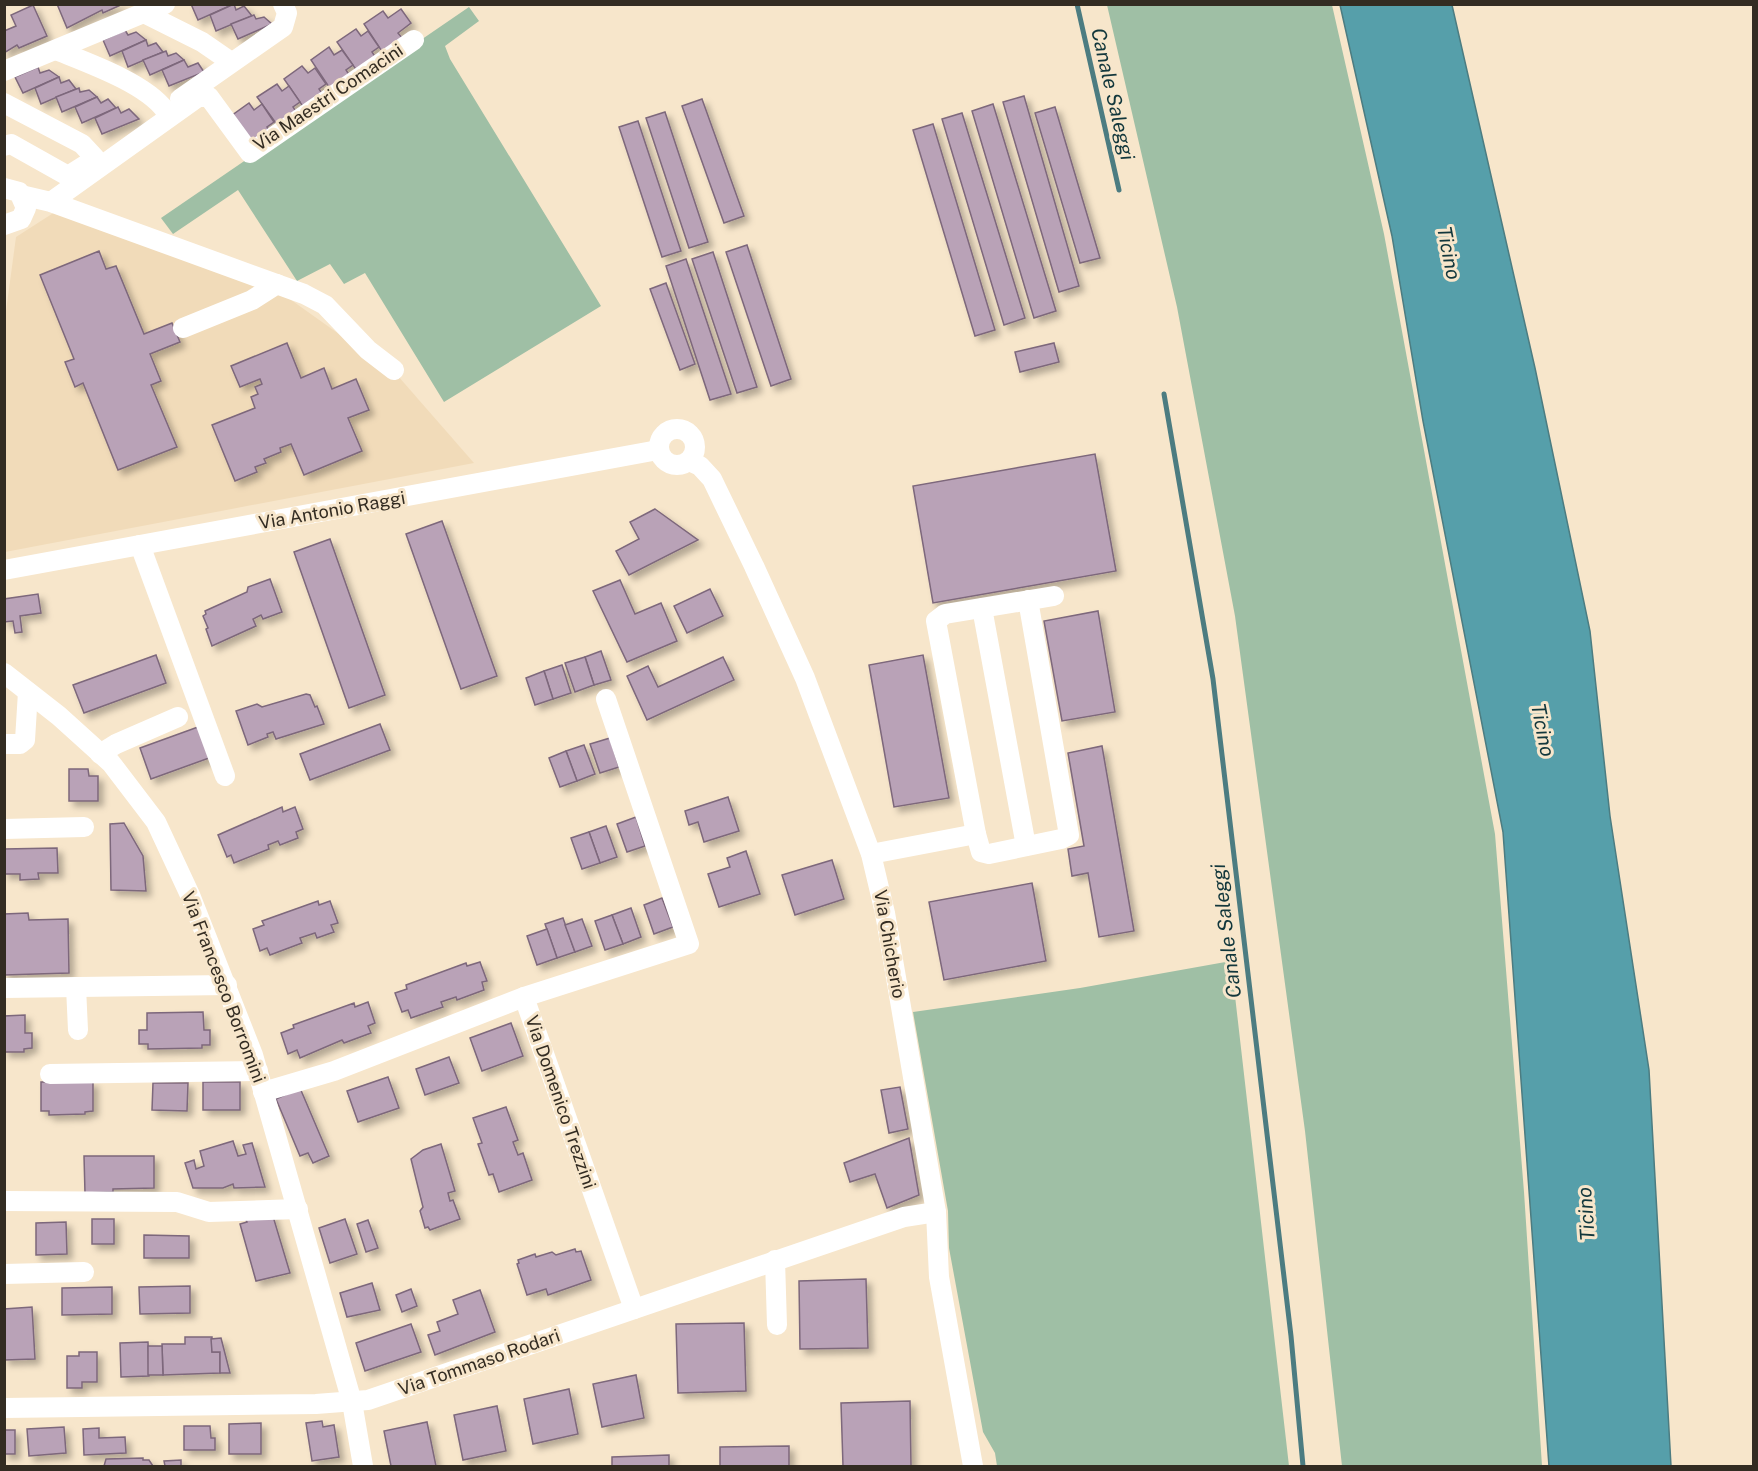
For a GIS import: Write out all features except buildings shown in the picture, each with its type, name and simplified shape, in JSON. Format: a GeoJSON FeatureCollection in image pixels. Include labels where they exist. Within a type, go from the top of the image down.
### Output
{"type":"FeatureCollection","features":[{"type":"Feature","properties":{"kind":"street"},"geometry":{"type":"LineString","coordinates":[[4,62],[142,9],[165,4]]}},
{"type":"Feature","properties":{"kind":"street"},"geometry":{"type":"LineString","coordinates":[[4,146],[11,144],[68,176],[283,27],[287,13],[283,4]]}},
{"type":"Feature","properties":{"kind":"street"},"geometry":{"type":"LineString","coordinates":[[4,71],[56,50],[142,9]]}},
{"type":"Feature","properties":{"kind":"street"},"geometry":{"type":"LineString","coordinates":[[142,9],[202,42],[231,62]]}},
{"type":"Feature","properties":{"kind":"street","name":"Via Maestri Comacini"},"geometry":{"type":"LineString","coordinates":[[51,202],[198,97],[209,97],[250,153],[414,40]]}},
{"type":"Feature","properties":{"kind":"street"},"geometry":{"type":"LineString","coordinates":[[56,50],[139,88],[156,98],[165,110]]}},
{"type":"Feature","properties":{"kind":"street"},"geometry":{"type":"LineString","coordinates":[[4,103],[82,144],[95,159]]}},
{"type":"Feature","properties":{"kind":"street"},"geometry":{"type":"LineString","coordinates":[[13,192],[51,202],[277,284],[325,305],[368,350],[394,370]]}},
{"type":"Feature","properties":{"kind":"street"},"geometry":{"type":"LineString","coordinates":[[4,225],[16,223],[24,214],[25,202],[13,192]]}},
{"type":"Feature","properties":{"kind":"street"},"geometry":{"type":"LineString","coordinates":[[183,328],[252,300],[277,284]]}},
{"type":"Feature","properties":{"kind":"street"},"geometry":{"type":"LineString","coordinates":[[668,431],[685,431],[694,445],[689,461],[674,465],[664,460],[658,450],[660,439],[668,431]]}},
{"type":"Feature","properties":{"kind":"street","name":"Via Antonio Raggi"},"geometry":{"type":"LineString","coordinates":[[4,570],[658,450]]}},
{"type":"Feature","properties":{"kind":"street","name":"Via Chicherio"},"geometry":{"type":"LineString","coordinates":[[689,461],[700,466],[712,479],[754,566],[805,678],[871,854],[885,913],[936,1212],[939,1277],[973,1467]]}},
{"type":"Feature","properties":{"kind":"street"},"geometry":{"type":"LineString","coordinates":[[140,545],[225,776]]}},
{"type":"Feature","properties":{"kind":"street"},"geometry":{"type":"LineString","coordinates":[[1028,600],[1069,835],[1061,839],[984,854],[979,848],[976,834],[936,621],[945,614],[1028,600],[1054,596]]}},
{"type":"Feature","properties":{"kind":"street"},"geometry":{"type":"LineString","coordinates":[[982,608],[1026,846]]}},
{"type":"Feature","properties":{"kind":"street","name":"Via Francesco Borromini"},"geometry":{"type":"LineString","coordinates":[[4,673],[111,763],[156,822],[190,895],[227,985],[258,1071],[352,1402],[363,1467]]}},
{"type":"Feature","properties":{"kind":"street"},"geometry":{"type":"LineString","coordinates":[[4,744],[20,744],[25,740],[28,692]]}},
{"type":"Feature","properties":{"kind":"street","name":"Via Domenico Trezzini"},"geometry":{"type":"LineString","coordinates":[[606,699],[689,944],[524,997],[633,1309]]}},
{"type":"Feature","properties":{"kind":"street"},"geometry":{"type":"LineString","coordinates":[[100,754],[116,744],[178,717]]}},
{"type":"Feature","properties":{"kind":"street"},"geometry":{"type":"LineString","coordinates":[[4,829],[84,828]]}},
{"type":"Feature","properties":{"kind":"street"},"geometry":{"type":"LineString","coordinates":[[871,854],[976,834]]}},
{"type":"Feature","properties":{"kind":"street"},"geometry":{"type":"LineString","coordinates":[[4,988],[227,985]]}},
{"type":"Feature","properties":{"kind":"street"},"geometry":{"type":"LineString","coordinates":[[76,987],[78,1030]]}},
{"type":"Feature","properties":{"kind":"street"},"geometry":{"type":"LineString","coordinates":[[263,1092],[334,1071],[524,997]]}},
{"type":"Feature","properties":{"kind":"street"},"geometry":{"type":"LineString","coordinates":[[50,1074],[258,1071]]}},
{"type":"Feature","properties":{"kind":"street"},"geometry":{"type":"LineString","coordinates":[[4,1201],[177,1202],[209,1212],[298,1209]]}},
{"type":"Feature","properties":{"kind":"street","name":"Via Tommaso Rodari"},"geometry":{"type":"LineString","coordinates":[[4,1408],[368,1400],[904,1217],[936,1212]]}},
{"type":"Feature","properties":{"kind":"street"},"geometry":{"type":"LineString","coordinates":[[775,1260],[777,1324]]}},
{"type":"Feature","properties":{"kind":"street"},"geometry":{"type":"LineString","coordinates":[[4,1274],[84,1272]]}},
{"type":"Feature","properties":{"kind":"shaded area"},"geometry":{"type":"Polygon","coordinates":[[[58,210],[270,285],[398,376],[474,463],[5,552],[4,326],[16,237],[58,210]]]}},
{"type":"Feature","properties":{"kind":"green space"},"geometry":{"type":"Polygon","coordinates":[[[1107,5],[1332,5],[1384,234],[1495,834],[1524,1192],[1542,1466],[1342,1466],[1305,1131],[1235,616],[1177,307],[1107,5]]]}},
{"type":"Feature","properties":{"kind":"green space"},"geometry":{"type":"Polygon","coordinates":[[[469,7],[479,21],[445,46],[450,59],[601,306],[444,402],[365,273],[344,284],[330,264],[297,281],[238,190],[173,234],[161,218],[469,7]]]}},
{"type":"Feature","properties":{"kind":"green space"},"geometry":{"type":"Polygon","coordinates":[[[1231,961],[1289,1466],[997,1466],[995,1453],[983,1432],[949,1248],[948,1211],[913,1012],[1080,988],[1231,961]]]}},
{"type":"Feature","properties":{"kind":"water","name":"Ticino"},"geometry":{"type":"Polygon","coordinates":[[[1340,5],[1452,5],[1535,368],[1590,631],[1610,816],[1649,1070],[1671,1466],[1549,1466],[1503,832],[1423,421],[1392,236],[1340,5]]]}},
{"type":"Feature","properties":{"kind":"waterway","name":"Canale Saleggi"},"geometry":{"type":"LineString","coordinates":[[1077,4],[1119,190]]}},
{"type":"Feature","properties":{"kind":"waterway","name":"Canale Saleggi"},"geometry":{"type":"LineString","coordinates":[[1164,394],[1213,679],[1291,1336],[1303,1466]]}}]}
